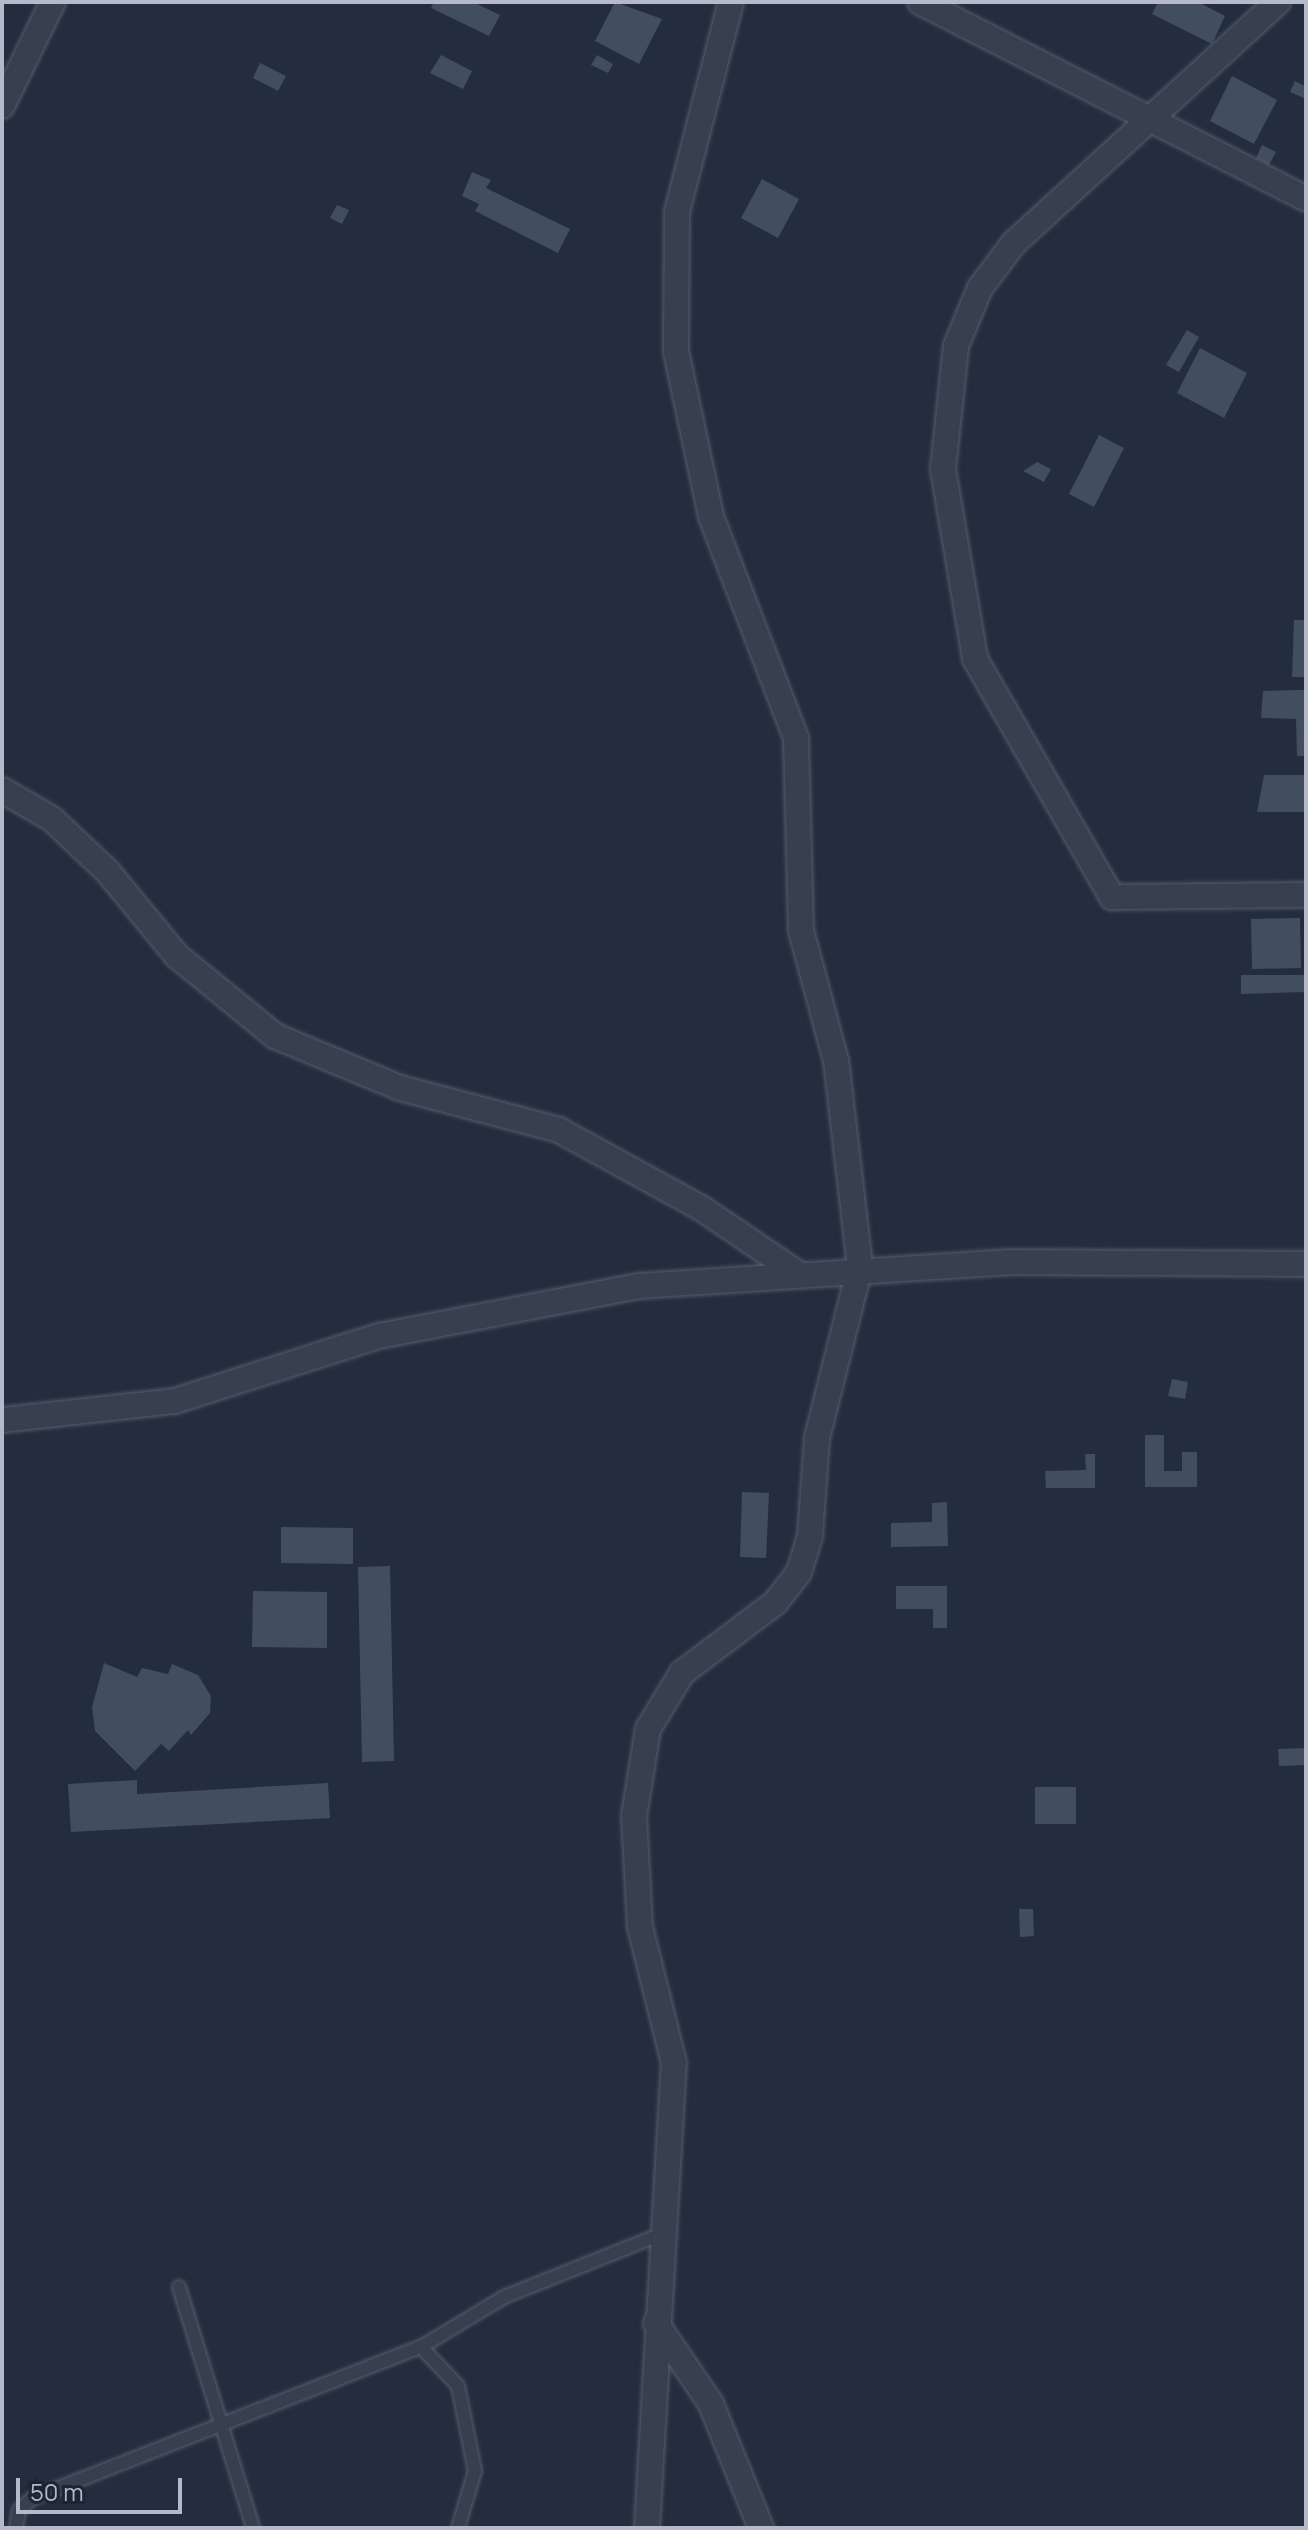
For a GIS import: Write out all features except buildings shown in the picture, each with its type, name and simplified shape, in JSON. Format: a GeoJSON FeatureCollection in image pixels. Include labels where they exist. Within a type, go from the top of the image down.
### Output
{"type":"FeatureCollection","features":[{"type":"Feature","properties":{"kind":"street"},"geometry":{"type":"LineString","coordinates":[[2,106],[53,2]]}},
{"type":"Feature","properties":{"kind":"street"},"geometry":{"type":"LineString","coordinates":[[647,2528],[659,2235],[674,2063],[640,1927],[634,1816],[648,1729],[682,1673],[775,1603],[799,1572],[810,1536],[817,1438],[860,1267],[836,1061],[801,930],[796,738],[711,516],[676,351],[677,212],[731,2]]}},
{"type":"Feature","properties":{"kind":"street"},"geometry":{"type":"LineString","coordinates":[[920,2],[1145,120],[1306,199]]}},
{"type":"Feature","properties":{"kind":"street"},"geometry":{"type":"LineString","coordinates":[[1278,2],[1145,120],[1014,243],[980,288],[956,346],[943,469],[975,659],[1112,897],[1306,895]]}},
{"type":"Feature","properties":{"kind":"street"},"geometry":{"type":"LineString","coordinates":[[2,790],[52,819],[107,871],[177,956],[275,1036],[400,1088],[559,1130],[701,1208],[797,1273]]}},
{"type":"Feature","properties":{"kind":"street"},"geometry":{"type":"LineString","coordinates":[[2,1420],[175,1401],[379,1336],[477,1314],[639,1286],[860,1267],[1306,1264]]}},
{"type":"Feature","properties":{"kind":"street"},"geometry":{"type":"LineString","coordinates":[[656,2323],[711,2404],[761,2528]]}},
{"type":"Feature","properties":{"kind":"lane"},"geometry":{"type":"LineString","coordinates":[[16,2528],[19,2510],[33,2498],[217,2429],[421,2347],[504,2297],[659,2235]]}},
{"type":"Feature","properties":{"kind":"lane"},"geometry":{"type":"LineString","coordinates":[[179,2287],[217,2429],[253,2528]]}},
{"type":"Feature","properties":{"kind":"lane"},"geometry":{"type":"LineString","coordinates":[[421,2347],[458,2386],[470,2443],[475,2471],[458,2528]]}}]}
